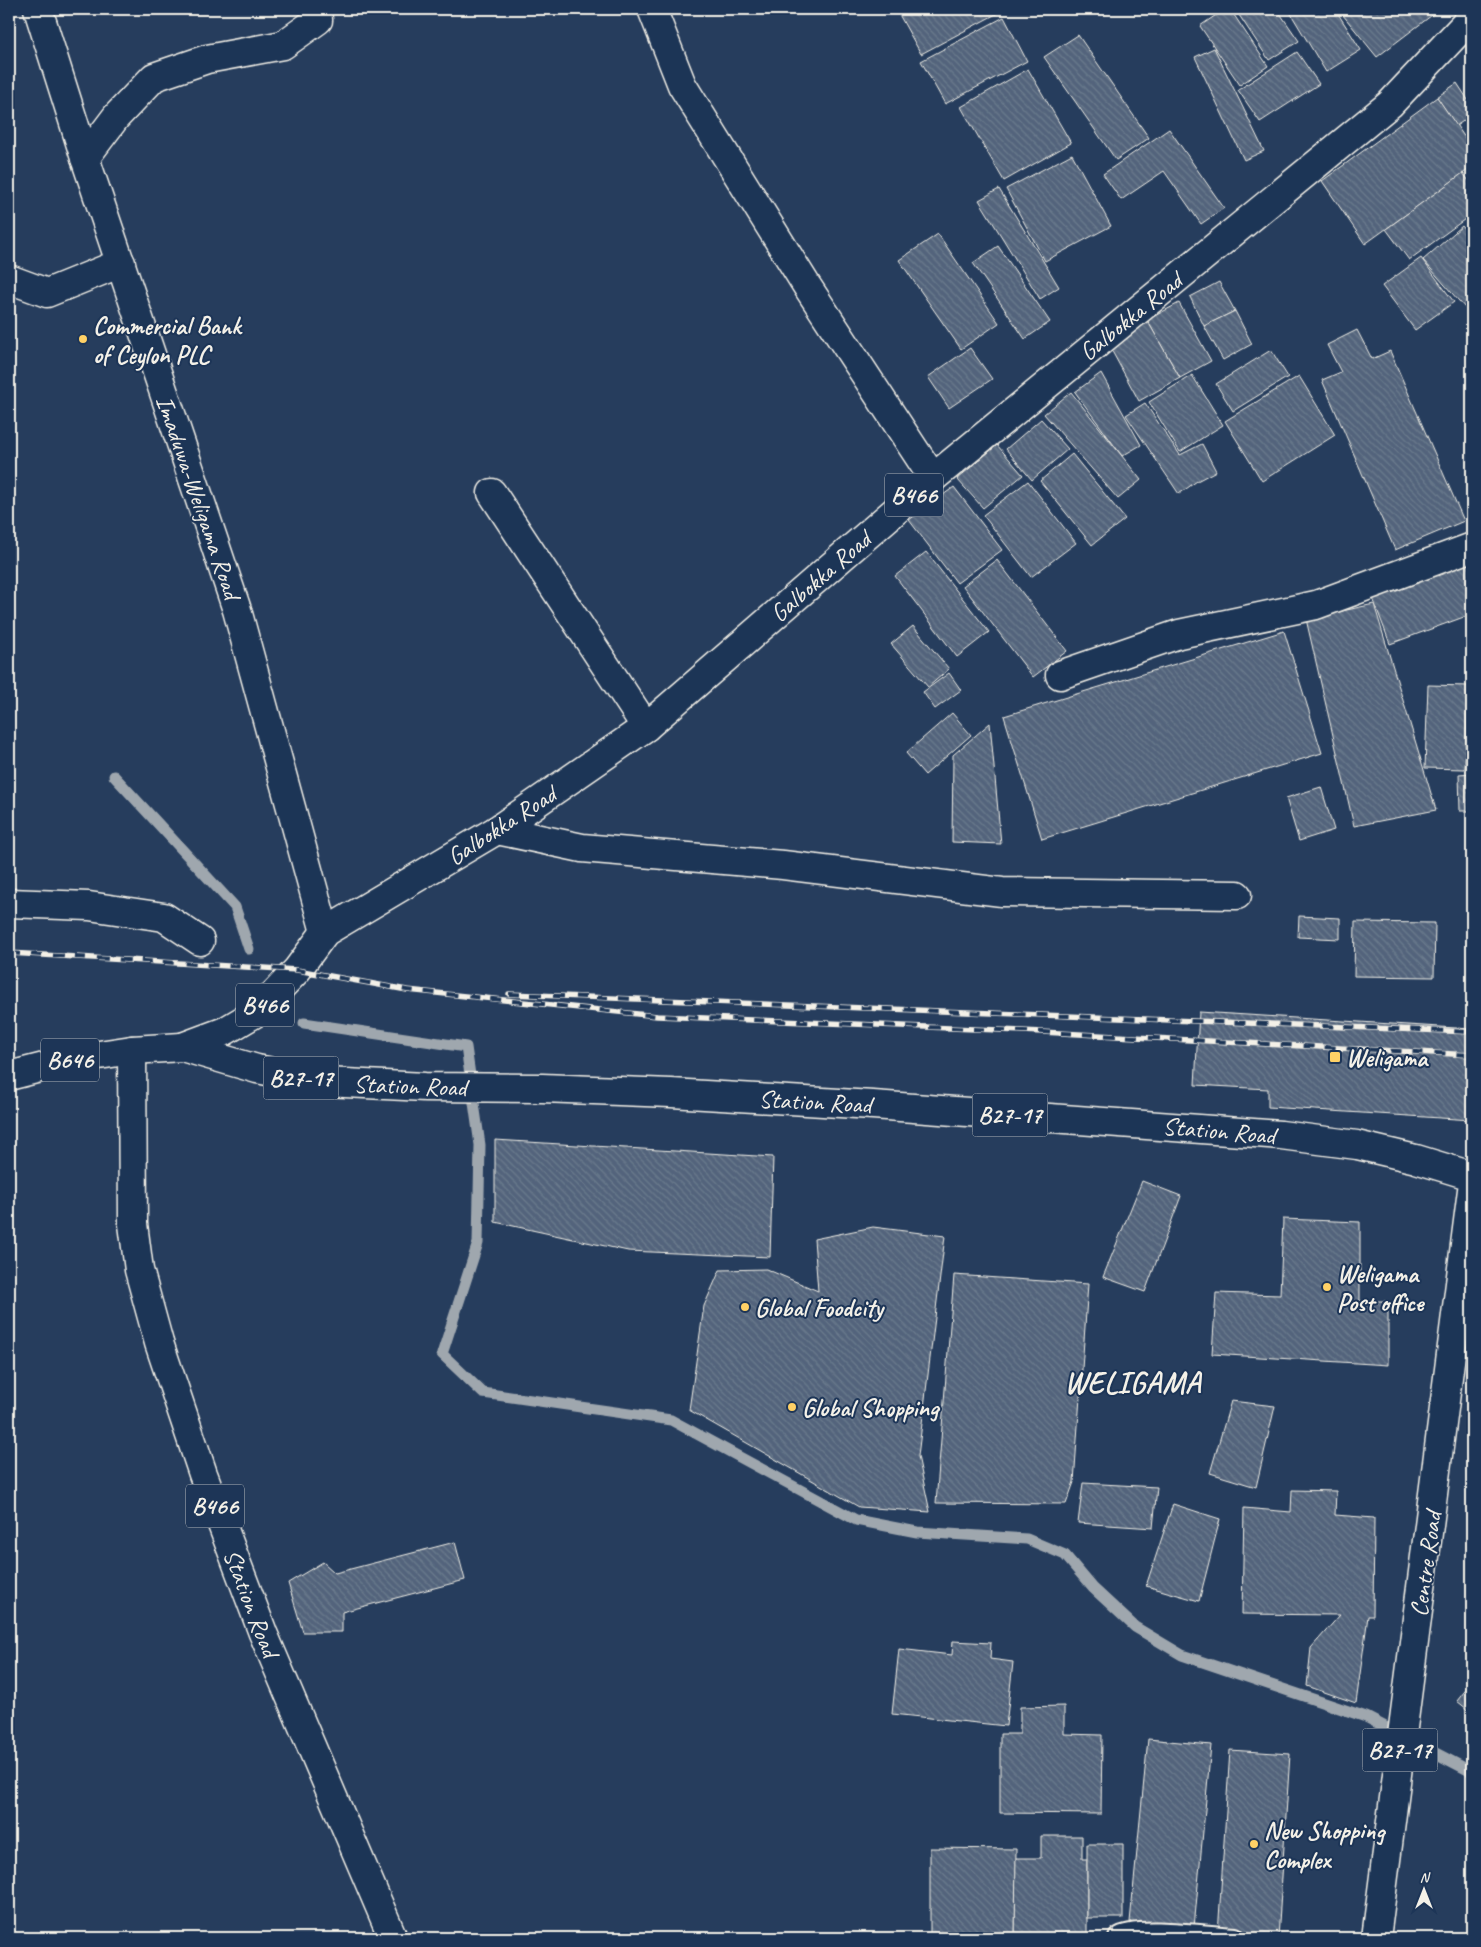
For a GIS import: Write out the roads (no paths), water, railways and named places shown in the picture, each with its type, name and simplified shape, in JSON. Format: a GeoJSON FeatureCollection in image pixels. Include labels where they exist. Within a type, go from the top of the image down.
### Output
{"type":"FeatureCollection","features":[{"type":"Feature","properties":{"kind":"main road","name":"Imaduwa-Weligama Road"},"geometry":{"type":"LineString","coordinates":[[38,9],[85,158],[237,610],[325,932]]}},
{"type":"Feature","properties":{"kind":"main road"},"geometry":{"type":"LineString","coordinates":[[85,158],[116,117],[154,77],[208,59],[283,45],[318,20],[317,9]]}},
{"type":"Feature","properties":{"kind":"main road"},"geometry":{"type":"LineString","coordinates":[[652,9],[682,84],[807,286],[933,478]]}},
{"type":"Feature","properties":{"kind":"main road","name":"Galbokka Road"},"geometry":{"type":"LineString","coordinates":[[182,1047],[225,1032],[258,1012],[297,970],[325,932],[497,830],[646,727],[933,478],[1390,104],[1472,17]]}},
{"type":"Feature","properties":{"kind":"main road"},"geometry":{"type":"LineString","coordinates":[[9,280],[47,293],[121,264]]}},
{"type":"Feature","properties":{"kind":"main road"},"geometry":{"type":"LineString","coordinates":[[492,493],[646,727]]}},
{"type":"Feature","properties":{"kind":"main road"},"geometry":{"type":"LineString","coordinates":[[1060,675],[1179,634],[1316,605],[1472,547]]}},
{"type":"Feature","properties":{"kind":"main road"},"geometry":{"type":"LineString","coordinates":[[497,830],[582,848],[783,865],[1002,892],[1237,895]]}},
{"type":"Feature","properties":{"kind":"main road"},"geometry":{"type":"LineString","coordinates":[[9,903],[89,906],[164,917],[200,941]]}},
{"type":"Feature","properties":{"kind":"main road","name":"Station Road"},"geometry":{"type":"LineString","coordinates":[[393,1938],[262,1633],[203,1474],[159,1343],[139,1270],[133,1224],[132,1050],[182,1047],[257,1069],[325,1082],[425,1087],[542,1088],[873,1105],[1281,1135],[1357,1145],[1416,1158],[1472,1176]]}},
{"type":"Feature","properties":{"kind":"main road","name":"B646"},"geometry":{"type":"LineString","coordinates":[[9,1076],[79,1058],[132,1050]]}},
{"type":"Feature","properties":{"kind":"main road","name":"Centre Road"},"geometry":{"type":"LineString","coordinates":[[1376,1938],[1472,1190]]}},
{"type":"Feature","properties":{"kind":"lane"},"geometry":{"type":"LineString","coordinates":[[1118,1938],[1124,1934],[1158,1933],[1235,1938]]}},
{"type":"Feature","properties":{"kind":"waterway"},"geometry":{"type":"LineString","coordinates":[[114,776],[235,907],[249,949]]}},
{"type":"Feature","properties":{"kind":"waterway"},"geometry":{"type":"LineString","coordinates":[[304,1023],[466,1047],[480,1145],[478,1243],[442,1354],[483,1393],[671,1420],[856,1520],[917,1532],[1027,1539],[1065,1555],[1093,1588],[1135,1627],[1182,1655],[1366,1717],[1472,1772]]}},
{"type":"Feature","properties":{"kind":"railway"},"geometry":{"type":"LineString","coordinates":[[9,953],[297,970],[407,990],[657,1016],[1023,1031],[1472,1055]]}},
{"type":"Feature","properties":{"kind":"railway"},"geometry":{"type":"LineString","coordinates":[[509,994],[1472,1032]]}},
{"type":"Feature","properties":{"kind":"place","name":"Commercial Bank of Ceylon PLC"},"geometry":{"type":"Point","coordinates":[83,339]}},
{"type":"Feature","properties":{"kind":"place","name":"Weligama"},"geometry":{"type":"Point","coordinates":[1335,1057]}},
{"type":"Feature","properties":{"kind":"place","name":"Weligama Post office"},"geometry":{"type":"Point","coordinates":[1327,1287]}},
{"type":"Feature","properties":{"kind":"place","name":"Global Foodcity"},"geometry":{"type":"Point","coordinates":[745,1307]}},
{"type":"Feature","properties":{"kind":"place","name":"Global Shopping"},"geometry":{"type":"Point","coordinates":[792,1407]}},
{"type":"Feature","properties":{"kind":"place","name":"New Shopping Complex"},"geometry":{"type":"Point","coordinates":[1254,1844]}},
{"type":"Feature","properties":{"kind":"district","name":"WELIGAMA"},"geometry":{"type":"Point","coordinates":[1133,1383]}}]}
